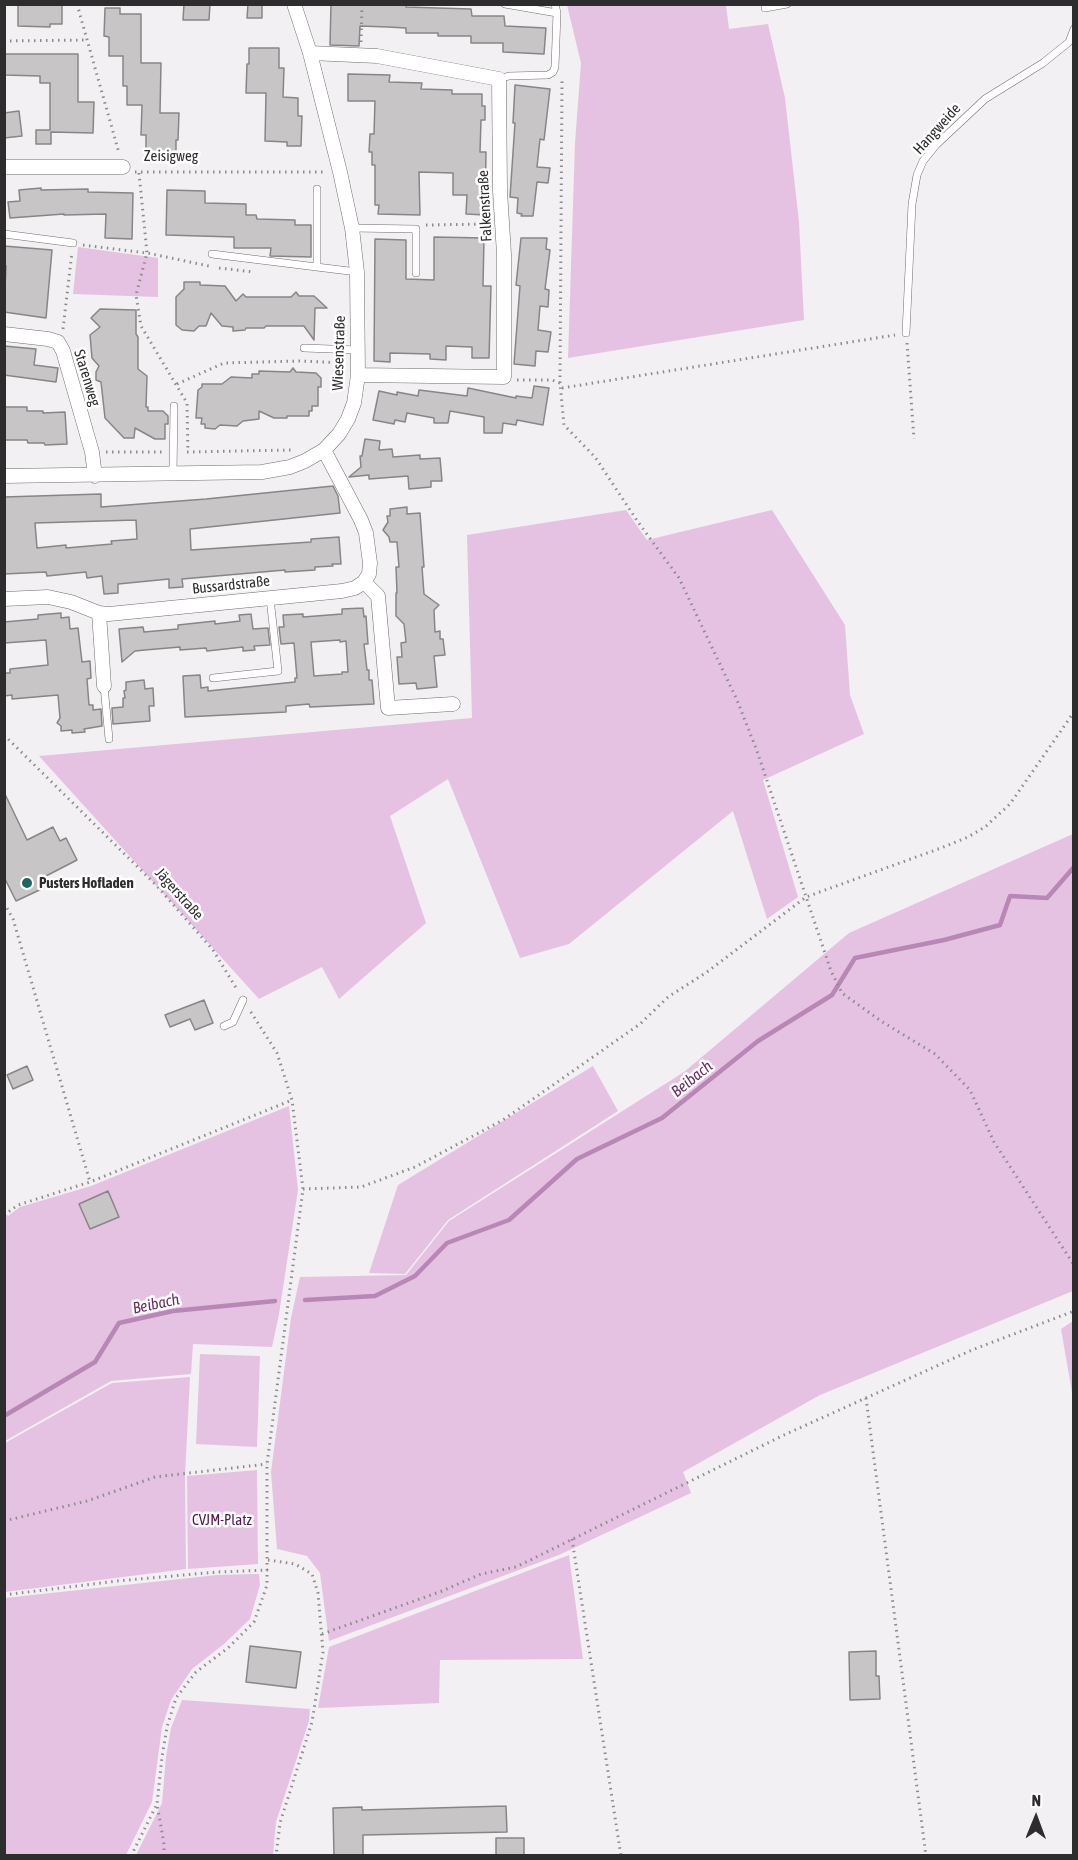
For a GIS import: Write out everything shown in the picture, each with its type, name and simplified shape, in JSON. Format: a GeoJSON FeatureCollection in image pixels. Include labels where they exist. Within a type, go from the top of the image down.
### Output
{"type":"FeatureCollection","features":[{"type":"Feature","properties":{"kind":"street","name":"Wiesenstraße"},"geometry":{"type":"LineString","coordinates":[[4,476],[262,472],[290,467],[305,461],[324,450],[339,434],[354,403],[358,363],[357,272],[352,228],[340,172],[310,53],[294,4]]}},
{"type":"Feature","properties":{"kind":"street"},"geometry":{"type":"LineString","coordinates":[[310,53],[377,56],[499,79]]}},
{"type":"Feature","properties":{"kind":"street","name":"Falkenstraße"},"geometry":{"type":"LineString","coordinates":[[499,79],[504,377]]}},
{"type":"Feature","properties":{"kind":"street","name":"Zeisigweg"},"geometry":{"type":"LineString","coordinates":[[4,167],[123,167]]}},
{"type":"Feature","properties":{"kind":"street","name":"Starenweg"},"geometry":{"type":"LineString","coordinates":[[4,334],[58,342],[63,351],[92,452],[95,476]]}},
{"type":"Feature","properties":{"kind":"street"},"geometry":{"type":"LineString","coordinates":[[358,363],[504,377]]}},
{"type":"Feature","properties":{"kind":"street"},"geometry":{"type":"LineString","coordinates":[[324,450],[366,533],[370,563],[369,574],[364,582],[378,596],[388,708],[453,704]]}},
{"type":"Feature","properties":{"kind":"street","name":"Bussardstraße"},"geometry":{"type":"LineString","coordinates":[[4,598],[48,597],[109,614],[342,591],[355,588],[364,582]]}},
{"type":"Feature","properties":{"kind":"street"},"geometry":{"type":"LineString","coordinates":[[99,613],[104,686]]}},
{"type":"Feature","properties":{"kind":"lane"},"geometry":{"type":"LineString","coordinates":[[505,4],[557,13]]}},
{"type":"Feature","properties":{"kind":"lane"},"geometry":{"type":"LineString","coordinates":[[499,79],[509,76],[548,75],[553,72],[557,13],[555,4]]}},
{"type":"Feature","properties":{"kind":"lane"},"geometry":{"type":"LineString","coordinates":[[765,8],[787,4]]}},
{"type":"Feature","properties":{"kind":"lane","name":"Hangweide"},"geometry":{"type":"LineString","coordinates":[[906,333],[912,204],[917,174],[923,161],[936,145],[985,99],[1043,63],[1069,42],[1074,29]]}},
{"type":"Feature","properties":{"kind":"lane"},"geometry":{"type":"LineString","coordinates":[[317,189],[317,267]]}},
{"type":"Feature","properties":{"kind":"lane"},"geometry":{"type":"LineString","coordinates":[[352,228],[416,229],[416,273]]}},
{"type":"Feature","properties":{"kind":"lane"},"geometry":{"type":"LineString","coordinates":[[4,234],[73,243]]}},
{"type":"Feature","properties":{"kind":"lane"},"geometry":{"type":"LineString","coordinates":[[212,254],[357,272]]}},
{"type":"Feature","properties":{"kind":"lane"},"geometry":{"type":"LineString","coordinates":[[304,348],[358,363]]}},
{"type":"Feature","properties":{"kind":"lane"},"geometry":{"type":"LineString","coordinates":[[173,475],[174,406]]}},
{"type":"Feature","properties":{"kind":"lane"},"geometry":{"type":"LineString","coordinates":[[213,678],[278,671],[270,598]]}},
{"type":"Feature","properties":{"kind":"lane"},"geometry":{"type":"LineString","coordinates":[[104,686],[109,739]]}},
{"type":"Feature","properties":{"kind":"lane"},"geometry":{"type":"LineString","coordinates":[[224,1026],[233,1022],[243,999]]}},
{"type":"Feature","properties":{"kind":"path"},"geometry":{"type":"LineString","coordinates":[[77,4],[123,167]]}},
{"type":"Feature","properties":{"kind":"path"},"geometry":{"type":"LineString","coordinates":[[361,55],[362,4]]}},
{"type":"Feature","properties":{"kind":"path"},"geometry":{"type":"LineString","coordinates":[[4,41],[88,40]]}},
{"type":"Feature","properties":{"kind":"path"},"geometry":{"type":"LineString","coordinates":[[553,72],[562,81],[560,383],[564,425],[596,457],[682,585],[746,720],[831,971],[842,993],[881,1021],[935,1054],[970,1090],[994,1142],[1074,1265]]}},
{"type":"Feature","properties":{"kind":"path","name":"Zeisigweg"},"geometry":{"type":"LineString","coordinates":[[123,167],[131,172],[139,173],[340,172]]}},
{"type":"Feature","properties":{"kind":"path"},"geometry":{"type":"LineString","coordinates":[[139,173],[147,253],[136,296],[141,326],[187,403],[188,452]]}},
{"type":"Feature","properties":{"kind":"path"},"geometry":{"type":"LineString","coordinates":[[416,229],[426,225],[502,224]]}},
{"type":"Feature","properties":{"kind":"path"},"geometry":{"type":"LineString","coordinates":[[58,342],[63,330],[73,243],[147,253]]}},
{"type":"Feature","properties":{"kind":"path"},"geometry":{"type":"LineString","coordinates":[[71,267],[76,267]]}},
{"type":"Feature","properties":{"kind":"path"},"geometry":{"type":"LineString","coordinates":[[562,388],[906,333],[914,439]]}},
{"type":"Feature","properties":{"kind":"path"},"geometry":{"type":"LineString","coordinates":[[177,384],[224,363],[299,361],[358,363]]}},
{"type":"Feature","properties":{"kind":"path"},"geometry":{"type":"LineString","coordinates":[[504,377],[512,380],[552,380],[560,383]]}},
{"type":"Feature","properties":{"kind":"path"},"geometry":{"type":"LineString","coordinates":[[92,452],[292,450]]}},
{"type":"Feature","properties":{"kind":"path"},"geometry":{"type":"LineString","coordinates":[[303,1189],[361,1187],[415,1167],[503,1120],[640,1024],[668,997],[707,972],[806,897],[941,848],[985,827],[1010,804],[1074,712]]}},
{"type":"Feature","properties":{"kind":"path","name":"Jägerstraße"},"geometry":{"type":"LineString","coordinates":[[4,735],[156,885],[213,950],[277,1053],[292,1100],[303,1189],[267,1464],[267,1585],[254,1622],[228,1648],[196,1672],[176,1698],[167,1727],[157,1804]]}},
{"type":"Feature","properties":{"kind":"path"},"geometry":{"type":"LineString","coordinates":[[4,903],[13,919],[90,1182]]}},
{"type":"Feature","properties":{"kind":"path"},"geometry":{"type":"LineString","coordinates":[[4,1215],[18,1205],[90,1182],[292,1100]]}},
{"type":"Feature","properties":{"kind":"path"},"geometry":{"type":"LineString","coordinates":[[322,1634],[442,1591],[481,1574],[516,1567],[784,1435],[972,1350],[1074,1311]]}},
{"type":"Feature","properties":{"kind":"path"},"geometry":{"type":"LineString","coordinates":[[866,1398],[926,1856]]}},
{"type":"Feature","properties":{"kind":"path"},"geometry":{"type":"LineString","coordinates":[[4,1521],[87,1501],[155,1477],[267,1464]]}},
{"type":"Feature","properties":{"kind":"path"},"geometry":{"type":"LineString","coordinates":[[572,1539],[621,1856]]}},
{"type":"Feature","properties":{"kind":"path"},"geometry":{"type":"LineString","coordinates":[[268,1560],[295,1564],[312,1574],[318,1593],[323,1652],[312,1722],[280,1822],[276,1856]]}},
{"type":"Feature","properties":{"kind":"path"},"geometry":{"type":"LineString","coordinates":[[4,1595],[117,1581],[268,1570]]}},
{"type":"Feature","properties":{"kind":"path"},"geometry":{"type":"LineString","coordinates":[[131,1856],[157,1804]]}},
{"type":"Feature","properties":{"kind":"path"},"geometry":{"type":"LineString","coordinates":[[157,1804],[164,1856]]}},
{"type":"Feature","properties":{"kind":"green space"},"geometry":{"type":"Polygon","coordinates":[[[567,5],[726,5],[729,29],[768,24],[785,98],[799,222],[804,320],[568,358],[575,143],[581,63],[567,5]]]}},
{"type":"Feature","properties":{"kind":"green space"},"geometry":{"type":"Polygon","coordinates":[[[78,247],[158,258],[158,297],[73,294],[78,247]]]}},
{"type":"Feature","properties":{"kind":"green space"},"geometry":{"type":"Polygon","coordinates":[[[626,510],[647,540],[772,510],[845,625],[850,695],[864,734],[763,780],[798,897],[767,919],[733,811],[569,944],[520,958],[448,779],[390,816],[426,923],[339,999],[322,967],[259,999],[39,756],[472,718],[467,535],[626,510]]]}},
{"type":"Feature","properties":{"kind":"green space"},"geometry":{"type":"Polygon","coordinates":[[[1073,834],[1073,1291],[820,1395],[683,1472],[691,1493],[559,1555],[329,1641],[320,1573],[307,1556],[277,1549],[271,1472],[291,1318],[300,1277],[406,1275],[449,1221],[684,1072],[849,933],[1073,834]]]}},
{"type":"Feature","properties":{"kind":"green space"},"geometry":{"type":"Polygon","coordinates":[[[593,1066],[618,1111],[448,1220],[405,1274],[369,1273],[398,1185],[593,1066]]]}},
{"type":"Feature","properties":{"kind":"green space"},"geometry":{"type":"Polygon","coordinates":[[[289,1106],[298,1190],[272,1347],[193,1344],[191,1374],[111,1381],[5,1441],[4,1212],[8,1216],[20,1207],[91,1186],[289,1106]]]}},
{"type":"Feature","properties":{"kind":"green space"},"geometry":{"type":"Polygon","coordinates":[[[1073,1321],[1073,1398],[1061,1329],[1073,1321]]]}},
{"type":"Feature","properties":{"kind":"green space"},"geometry":{"type":"Polygon","coordinates":[[[200,1354],[260,1356],[257,1447],[196,1444],[200,1354]]]}},
{"type":"Feature","properties":{"kind":"green space"},"geometry":{"type":"Polygon","coordinates":[[[190,1377],[185,1476],[186,1569],[5,1592],[5,1443],[112,1383],[190,1377]]]}},
{"type":"Feature","properties":{"kind":"green space","name":"CVJM-Platz"},"geometry":{"type":"Polygon","coordinates":[[[257,1470],[258,1564],[188,1569],[187,1476],[257,1470]]]}},
{"type":"Feature","properties":{"kind":"green space"},"geometry":{"type":"Polygon","coordinates":[[[569,1555],[583,1659],[440,1660],[439,1703],[318,1708],[329,1647],[569,1555]]]}},
{"type":"Feature","properties":{"kind":"green space"},"geometry":{"type":"Polygon","coordinates":[[[259,1574],[260,1585],[250,1619],[224,1644],[192,1669],[171,1700],[162,1727],[152,1802],[126,1855],[5,1855],[5,1598],[217,1575],[259,1574]]]}},
{"type":"Feature","properties":{"kind":"green space"},"geometry":{"type":"Polygon","coordinates":[[[182,1700],[310,1709],[309,1721],[276,1822],[273,1855],[136,1855],[162,1803],[171,1728],[182,1700]]]}},
{"type":"Feature","properties":{"kind":"building"},"geometry":{"type":"Polygon","coordinates":[[[18,4],[62,5],[62,24],[50,24],[50,27],[18,26],[18,4]]]}},
{"type":"Feature","properties":{"kind":"building"},"geometry":{"type":"Polygon","coordinates":[[[184,4],[210,4],[209,20],[183,20],[184,4]]]}},
{"type":"Feature","properties":{"kind":"building"},"geometry":{"type":"Polygon","coordinates":[[[248,4],[262,4],[262,18],[247,18],[248,4]]]}},
{"type":"Feature","properties":{"kind":"building"},"geometry":{"type":"Polygon","coordinates":[[[331,4],[406,4],[406,7],[471,9],[472,16],[504,16],[505,26],[546,28],[544,54],[503,52],[503,43],[471,43],[471,36],[406,33],[406,28],[388,27],[360,26],[359,46],[330,45],[331,4]]]}},
{"type":"Feature","properties":{"kind":"building"},"geometry":{"type":"Polygon","coordinates":[[[105,8],[120,8],[120,14],[141,14],[141,63],[161,63],[160,113],[179,113],[176,156],[146,155],[146,135],[141,135],[142,105],[127,105],[127,86],[123,86],[123,56],[109,56],[109,37],[104,36],[105,8]]]}},
{"type":"Feature","properties":{"kind":"building"},"geometry":{"type":"Polygon","coordinates":[[[249,48],[279,48],[279,68],[284,68],[283,97],[298,98],[298,116],[302,116],[301,146],[287,146],[287,142],[265,141],[266,93],[246,93],[249,48]]]}},
{"type":"Feature","properties":{"kind":"building"},"geometry":{"type":"Polygon","coordinates":[[[4,54],[78,54],[78,102],[94,102],[93,133],[51,132],[51,144],[36,144],[36,130],[50,130],[50,83],[40,83],[40,76],[4,75],[4,54]]]}},
{"type":"Feature","properties":{"kind":"building"},"geometry":{"type":"Polygon","coordinates":[[[348,74],[390,75],[389,82],[422,83],[421,89],[452,90],[452,94],[482,94],[485,120],[481,120],[480,152],[486,152],[485,215],[466,214],[467,195],[453,195],[453,173],[419,172],[420,215],[378,214],[379,205],[375,205],[375,165],[372,165],[372,152],[369,152],[370,134],[374,134],[375,101],[348,101],[348,74]]]}},
{"type":"Feature","properties":{"kind":"building"},"geometry":{"type":"Polygon","coordinates":[[[515,85],[550,89],[544,140],[540,139],[537,167],[550,168],[548,183],[537,182],[533,216],[521,216],[522,214],[517,213],[518,198],[510,197],[515,85]]]}},
{"type":"Feature","properties":{"kind":"building"},"geometry":{"type":"Polygon","coordinates":[[[19,111],[22,136],[4,138],[4,113],[19,111]]]}},
{"type":"Feature","properties":{"kind":"building"},"geometry":{"type":"Polygon","coordinates":[[[41,188],[41,190],[88,189],[88,192],[133,193],[132,239],[105,238],[106,214],[10,218],[8,202],[20,201],[19,190],[41,188]]]}},
{"type":"Feature","properties":{"kind":"building"},"geometry":{"type":"Polygon","coordinates":[[[167,190],[205,191],[205,203],[246,204],[246,215],[256,215],[257,219],[295,220],[295,225],[311,225],[311,257],[270,256],[271,248],[234,248],[234,237],[166,235],[167,190]]]}},
{"type":"Feature","properties":{"kind":"building"},"geometry":{"type":"Polygon","coordinates":[[[434,237],[484,238],[483,286],[491,286],[489,358],[472,358],[472,347],[446,346],[446,360],[430,359],[430,354],[390,353],[390,362],[374,361],[375,239],[406,240],[406,279],[434,280],[434,237]]]}},
{"type":"Feature","properties":{"kind":"building"},"geometry":{"type":"Polygon","coordinates":[[[521,238],[547,238],[546,249],[550,250],[545,289],[549,290],[548,307],[540,306],[538,330],[551,332],[548,352],[536,351],[535,366],[514,364],[520,286],[516,285],[521,238]]]}},
{"type":"Feature","properties":{"kind":"building"},"geometry":{"type":"Polygon","coordinates":[[[4,246],[52,250],[46,318],[4,312],[6,266],[4,265],[4,246]]]}},
{"type":"Feature","properties":{"kind":"building"},"geometry":{"type":"Polygon","coordinates":[[[184,282],[225,286],[236,301],[243,294],[246,297],[291,297],[296,292],[299,296],[314,296],[327,308],[315,308],[314,340],[304,326],[266,326],[233,331],[233,327],[222,326],[211,313],[206,326],[199,326],[194,331],[182,330],[176,325],[176,297],[184,289],[184,282]]]}},
{"type":"Feature","properties":{"kind":"building"},"geometry":{"type":"Polygon","coordinates":[[[100,309],[136,310],[138,369],[147,376],[146,407],[148,411],[163,411],[168,416],[168,424],[165,424],[165,439],[155,439],[135,428],[134,438],[124,438],[105,418],[101,382],[96,380],[99,366],[92,358],[90,335],[100,327],[91,318],[100,309]]]}},
{"type":"Feature","properties":{"kind":"building"},"geometry":{"type":"Polygon","coordinates":[[[4,346],[36,349],[34,365],[58,368],[56,382],[4,375],[4,346]]]}},
{"type":"Feature","properties":{"kind":"building"},"geometry":{"type":"Polygon","coordinates":[[[293,368],[296,372],[316,373],[321,378],[321,387],[318,387],[318,406],[312,406],[309,416],[274,418],[259,411],[259,419],[243,421],[237,426],[220,425],[215,429],[205,428],[205,424],[201,424],[202,418],[196,418],[198,390],[202,384],[222,384],[231,377],[252,378],[252,374],[259,374],[259,371],[290,372],[293,368]]]}},
{"type":"Feature","properties":{"kind":"building"},"geometry":{"type":"Polygon","coordinates":[[[534,386],[549,388],[543,425],[517,420],[516,425],[503,423],[502,433],[484,433],[484,417],[450,411],[448,423],[434,423],[434,418],[407,413],[405,422],[395,420],[394,424],[373,420],[379,391],[418,396],[419,390],[467,396],[468,388],[516,398],[516,396],[532,398],[534,386]]]}},
{"type":"Feature","properties":{"kind":"building"},"geometry":{"type":"Polygon","coordinates":[[[4,407],[27,407],[27,411],[43,411],[43,413],[65,412],[67,444],[45,445],[44,443],[28,443],[27,440],[4,440],[4,407]]]}},
{"type":"Feature","properties":{"kind":"building"},"geometry":{"type":"Polygon","coordinates":[[[365,439],[380,441],[379,450],[392,449],[393,457],[420,455],[420,459],[440,458],[442,481],[431,481],[431,487],[409,489],[408,476],[369,479],[369,475],[349,477],[361,467],[360,456],[362,456],[365,439]]]}},
{"type":"Feature","properties":{"kind":"building"},"geometry":{"type":"Polygon","coordinates":[[[333,486],[338,496],[340,513],[190,529],[191,550],[311,542],[311,539],[339,537],[341,564],[315,567],[315,570],[285,572],[285,570],[182,579],[183,587],[169,588],[169,579],[118,584],[118,593],[104,594],[102,576],[87,578],[86,572],[47,576],[46,572],[4,574],[4,497],[101,494],[101,507],[333,486]],[[136,520],[35,523],[37,548],[112,544],[111,541],[137,539],[136,520]]]}},
{"type":"Feature","properties":{"kind":"building"},"geometry":{"type":"Polygon","coordinates":[[[407,507],[407,514],[420,513],[424,594],[439,605],[434,610],[435,632],[440,631],[445,655],[434,656],[437,687],[417,689],[416,683],[399,684],[397,657],[402,657],[401,643],[406,642],[404,624],[396,616],[396,567],[399,567],[397,542],[390,542],[383,530],[388,522],[387,516],[390,516],[390,509],[407,507]]]}},
{"type":"Feature","properties":{"kind":"building"},"geometry":{"type":"Polygon","coordinates":[[[363,608],[364,617],[366,616],[368,644],[364,644],[369,680],[372,680],[374,704],[310,707],[309,704],[286,706],[286,712],[185,717],[183,676],[200,675],[201,688],[208,687],[208,691],[295,682],[297,678],[294,643],[281,644],[279,627],[284,627],[283,615],[303,614],[303,617],[342,614],[342,609],[363,608]],[[340,640],[311,642],[314,676],[348,672],[346,641],[340,642],[340,640]]]}},
{"type":"Feature","properties":{"kind":"building"},"geometry":{"type":"Polygon","coordinates":[[[61,613],[61,618],[69,617],[70,629],[78,628],[82,662],[90,661],[91,678],[87,679],[89,705],[93,705],[93,710],[101,709],[102,726],[84,729],[85,732],[61,731],[61,726],[57,723],[60,718],[58,695],[12,699],[12,695],[4,696],[4,673],[10,673],[10,669],[48,665],[46,640],[4,643],[4,622],[38,619],[38,615],[61,613]]]}},
{"type":"Feature","properties":{"kind":"building"},"geometry":{"type":"Polygon","coordinates":[[[251,614],[253,629],[268,628],[270,645],[254,646],[255,650],[243,651],[243,647],[207,651],[206,648],[180,650],[180,647],[135,651],[122,662],[119,629],[143,627],[144,632],[178,629],[178,625],[240,621],[239,615],[251,614]]]}},
{"type":"Feature","properties":{"kind":"building"},"geometry":{"type":"Polygon","coordinates":[[[144,680],[145,689],[153,688],[154,706],[149,706],[150,721],[113,724],[112,708],[123,707],[126,682],[144,680]]]}},
{"type":"Feature","properties":{"kind":"building"},"geometry":{"type":"Polygon","coordinates":[[[4,792],[27,840],[53,827],[60,841],[66,838],[77,860],[44,877],[48,886],[16,901],[4,877],[4,792]]]}},
{"type":"Feature","properties":{"kind":"building"},"geometry":{"type":"Polygon","coordinates":[[[204,1000],[213,1023],[195,1030],[190,1019],[170,1027],[165,1015],[204,1000]]]}},
{"type":"Feature","properties":{"kind":"building"},"geometry":{"type":"Polygon","coordinates":[[[27,1066],[33,1080],[13,1089],[7,1075],[27,1066]]]}},
{"type":"Feature","properties":{"kind":"building"},"geometry":{"type":"Polygon","coordinates":[[[108,1191],[119,1217],[90,1229],[79,1204],[108,1191]]]}},
{"type":"Feature","properties":{"kind":"building"},"geometry":{"type":"Polygon","coordinates":[[[250,1646],[301,1652],[296,1688],[246,1682],[250,1646]]]}},
{"type":"Feature","properties":{"kind":"building"},"geometry":{"type":"Polygon","coordinates":[[[876,1651],[876,1676],[879,1676],[880,1699],[850,1700],[849,1652],[876,1651]]]}},
{"type":"Feature","properties":{"kind":"building"},"geometry":{"type":"Polygon","coordinates":[[[506,1806],[507,1832],[363,1835],[363,1856],[334,1856],[333,1808],[362,1807],[362,1810],[506,1806]]]}},
{"type":"Feature","properties":{"kind":"building"},"geometry":{"type":"Polygon","coordinates":[[[496,1838],[524,1838],[524,1856],[496,1856],[496,1838]]]}},
{"type":"Feature","properties":{"kind":"waterway","name":"Beibach"},"geometry":{"type":"LineString","coordinates":[[305,1300],[375,1296],[415,1276],[447,1243],[509,1220],[577,1159],[662,1118],[758,1041],[832,995],[855,958],[944,940],[1000,925],[1010,896],[1047,898],[1074,867]]}},
{"type":"Feature","properties":{"kind":"waterway","name":"Beibach"},"geometry":{"type":"LineString","coordinates":[[4,1416],[95,1362],[119,1323],[173,1311],[275,1301]]}},
{"type":"Feature","properties":{"kind":"place","name":"Pusters Hofladen"},"geometry":{"type":"Point","coordinates":[27,883]}}]}
